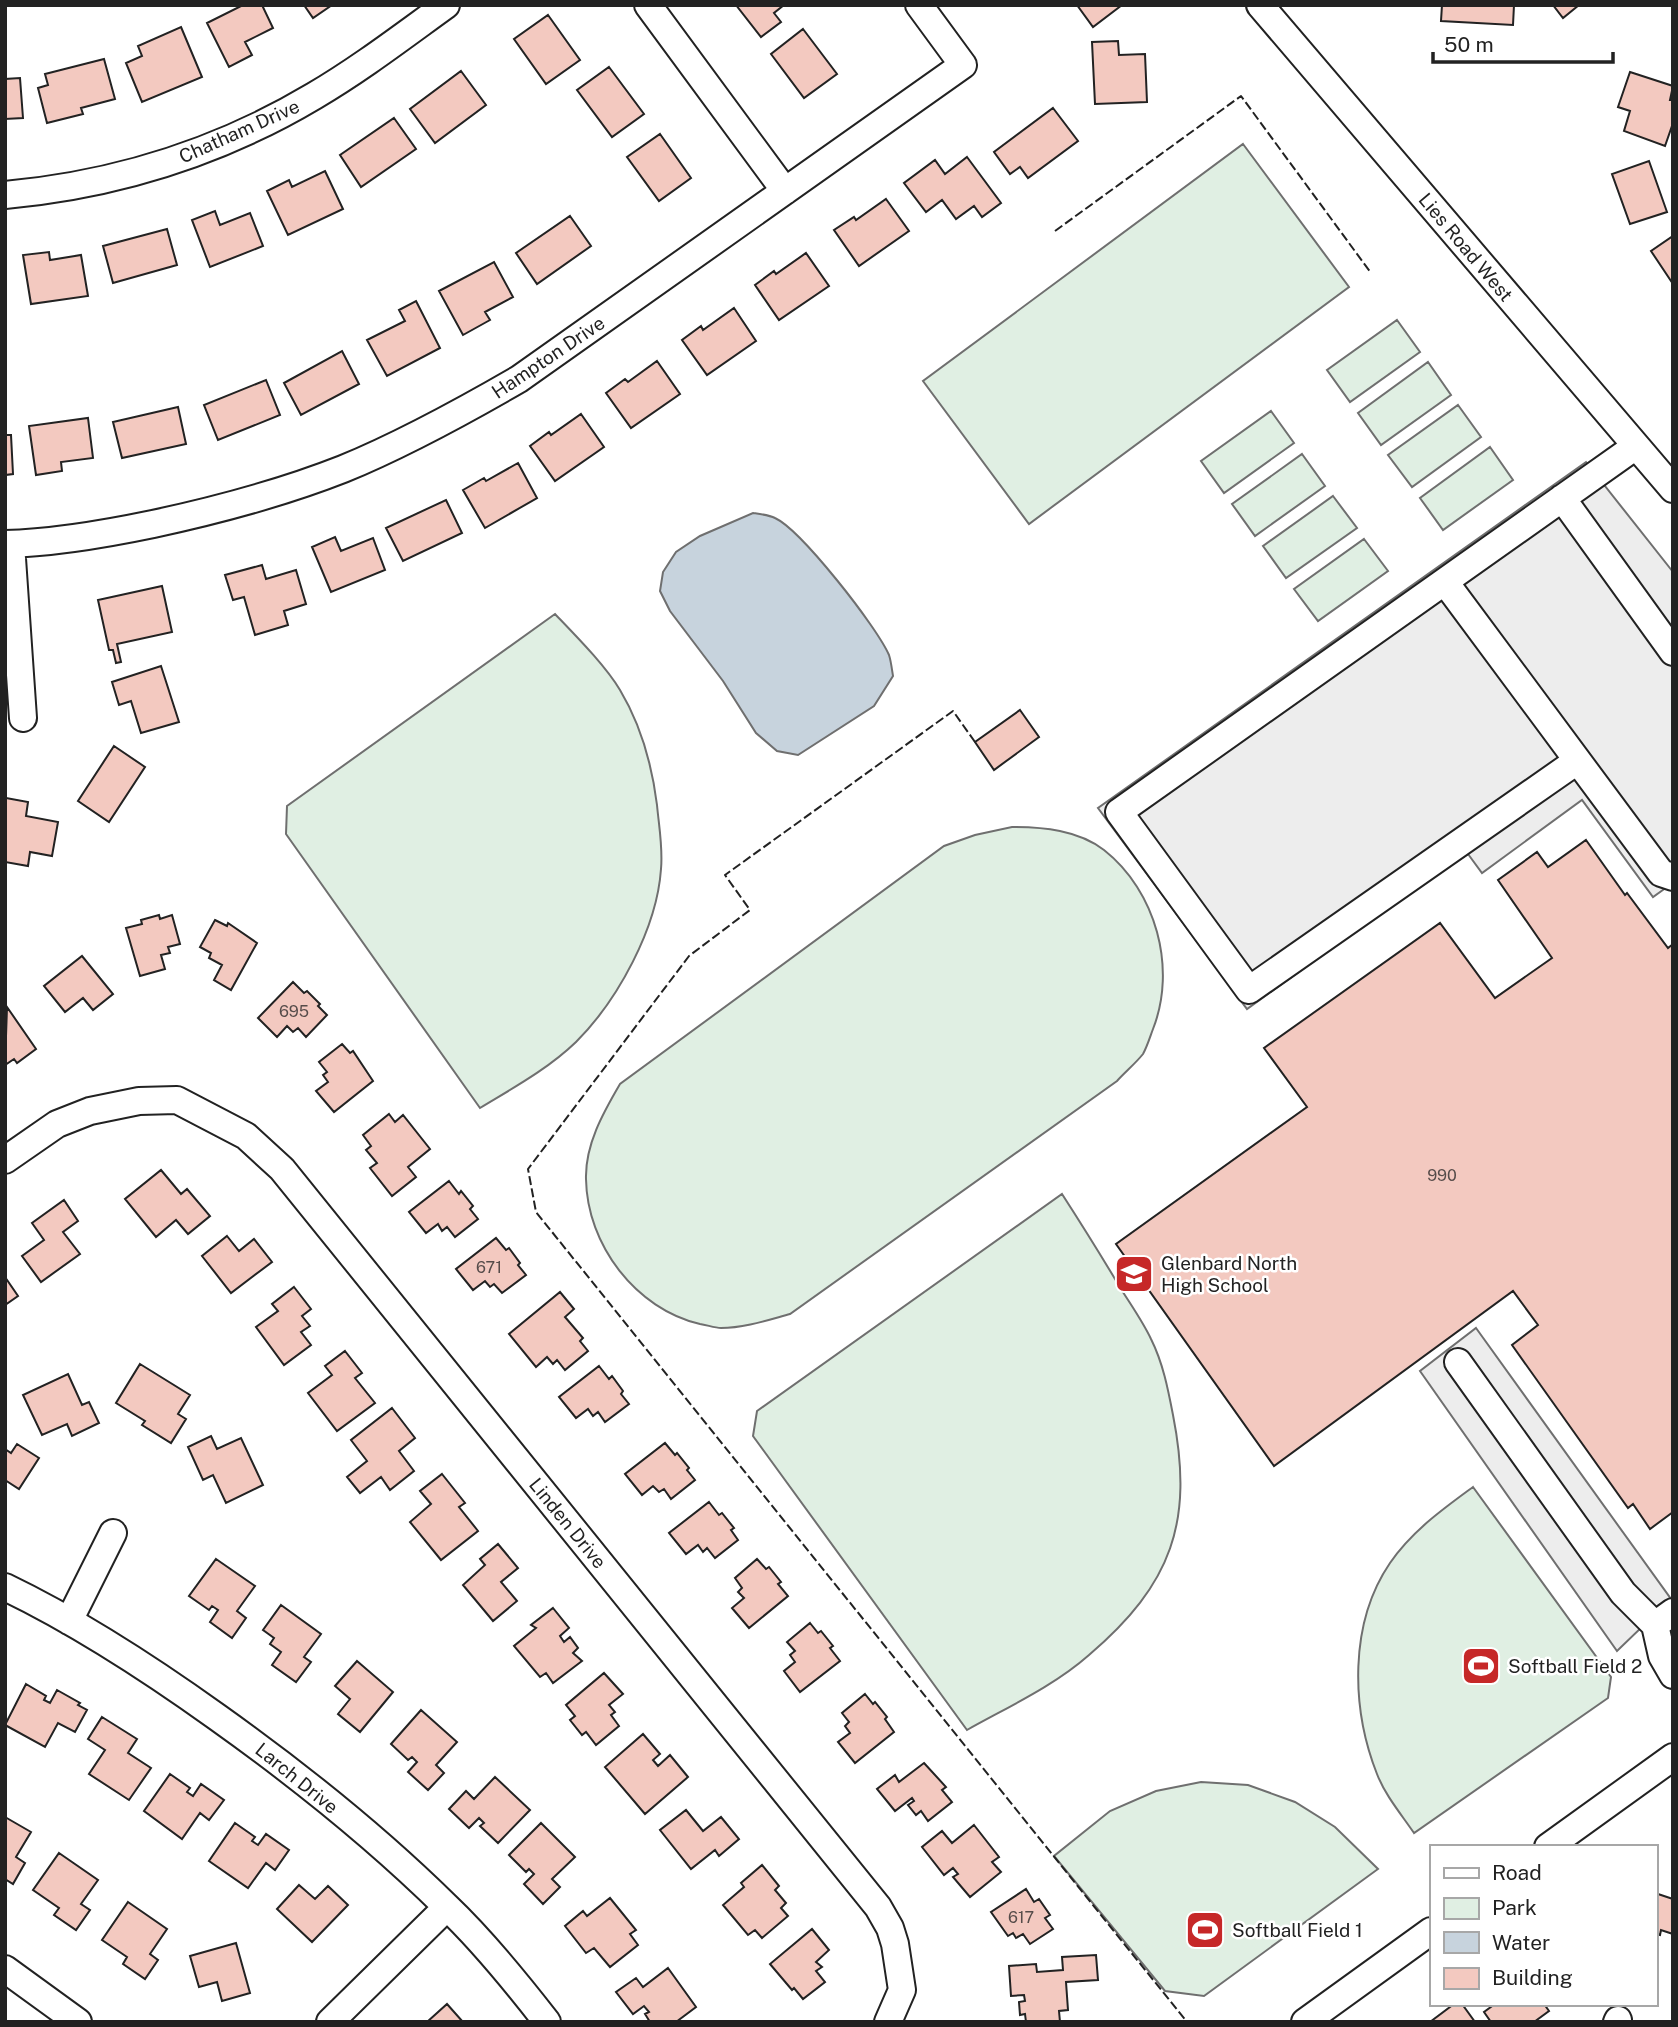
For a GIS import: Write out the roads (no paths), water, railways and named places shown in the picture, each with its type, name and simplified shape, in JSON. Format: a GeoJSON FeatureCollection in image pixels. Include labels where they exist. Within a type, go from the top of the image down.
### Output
{"type":"FeatureCollection","features":[{"type":"Feature","properties":{"kind":"street","name":"Chatham Drive"},"geometry":{"type":"LineString","coordinates":[[5,195],[70,187],[116,177],[182,158],[221,143],[314,96],[446,5]]}},
{"type":"Feature","properties":{"kind":"street"},"geometry":{"type":"LineString","coordinates":[[648,5],[785,191]]}},
{"type":"Feature","properties":{"kind":"street","name":"Hampton Drive"},"geometry":{"type":"LineString","coordinates":[[8,544],[120,531],[211,512],[265,496],[385,451],[519,379],[963,65],[919,5]]}},
{"type":"Feature","properties":{"kind":"street","name":"Lies Road West"},"geometry":{"type":"LineString","coordinates":[[1260,5],[1673,489]]}},
{"type":"Feature","properties":{"kind":"street"},"geometry":{"type":"LineString","coordinates":[[1577,761],[1249,990],[1119,812],[1636,446]]}},
{"type":"Feature","properties":{"kind":"street"},"geometry":{"type":"LineString","coordinates":[[1562,498],[1673,652]]}},
{"type":"Feature","properties":{"kind":"street"},"geometry":{"type":"LineString","coordinates":[[8,544],[23,718]]}},
{"type":"Feature","properties":{"kind":"street"},"geometry":{"type":"LineString","coordinates":[[1446,582],[1661,873],[1673,877]]}},
{"type":"Feature","properties":{"kind":"street","name":"Linden Drive"},"geometry":{"type":"LineString","coordinates":[[5,1160],[57,1124],[90,1111],[139,1101],[177,1100],[246,1136],[282,1169],[878,1907],[890,1928],[895,1944],[902,1990],[888,2022]]}},
{"type":"Feature","properties":{"kind":"street"},"geometry":{"type":"LineString","coordinates":[[1458,1362],[1623,1593],[1664,1619],[1662,1656],[1673,1675]]}},
{"type":"Feature","properties":{"kind":"street"},"geometry":{"type":"LineString","coordinates":[[69,1621],[113,1534]]}},
{"type":"Feature","properties":{"kind":"street","name":"Larch Drive"},"geometry":{"type":"LineString","coordinates":[[5,1587],[42,1605],[163,1679],[284,1765],[447,1907],[519,1986],[547,2022]]}},
{"type":"Feature","properties":{"kind":"street"},"geometry":{"type":"LineString","coordinates":[[1551,1845],[1673,1757]]}},
{"type":"Feature","properties":{"kind":"street"},"geometry":{"type":"LineString","coordinates":[[330,2022],[447,1907]]}},
{"type":"Feature","properties":{"kind":"street"},"geometry":{"type":"LineString","coordinates":[[1305,2022],[1430,1932]]}},
{"type":"Feature","properties":{"kind":"street"},"geometry":{"type":"LineString","coordinates":[[5,1969],[78,2022]]}},
{"type":"Feature","properties":{"kind":"water"},"geometry":{"type":"Polygon","coordinates":[[[753,513],[773,517],[787,526],[819,559],[870,623],[891,663],[893,676],[874,706],[798,755],[777,751],[756,733],[723,681],[670,611],[660,591],[663,572],[676,552],[700,536],[753,513]]]}},
{"type":"Feature","properties":{"kind":"place","name":"Glenbard North High School"},"geometry":{"type":"Point","coordinates":[1134,1274]}},
{"type":"Feature","properties":{"kind":"place","name":"Softball Field 2"},"geometry":{"type":"Point","coordinates":[1481,1666]}},
{"type":"Feature","properties":{"kind":"place","name":"Softball Field 1"},"geometry":{"type":"Point","coordinates":[1205,1930]}}]}
